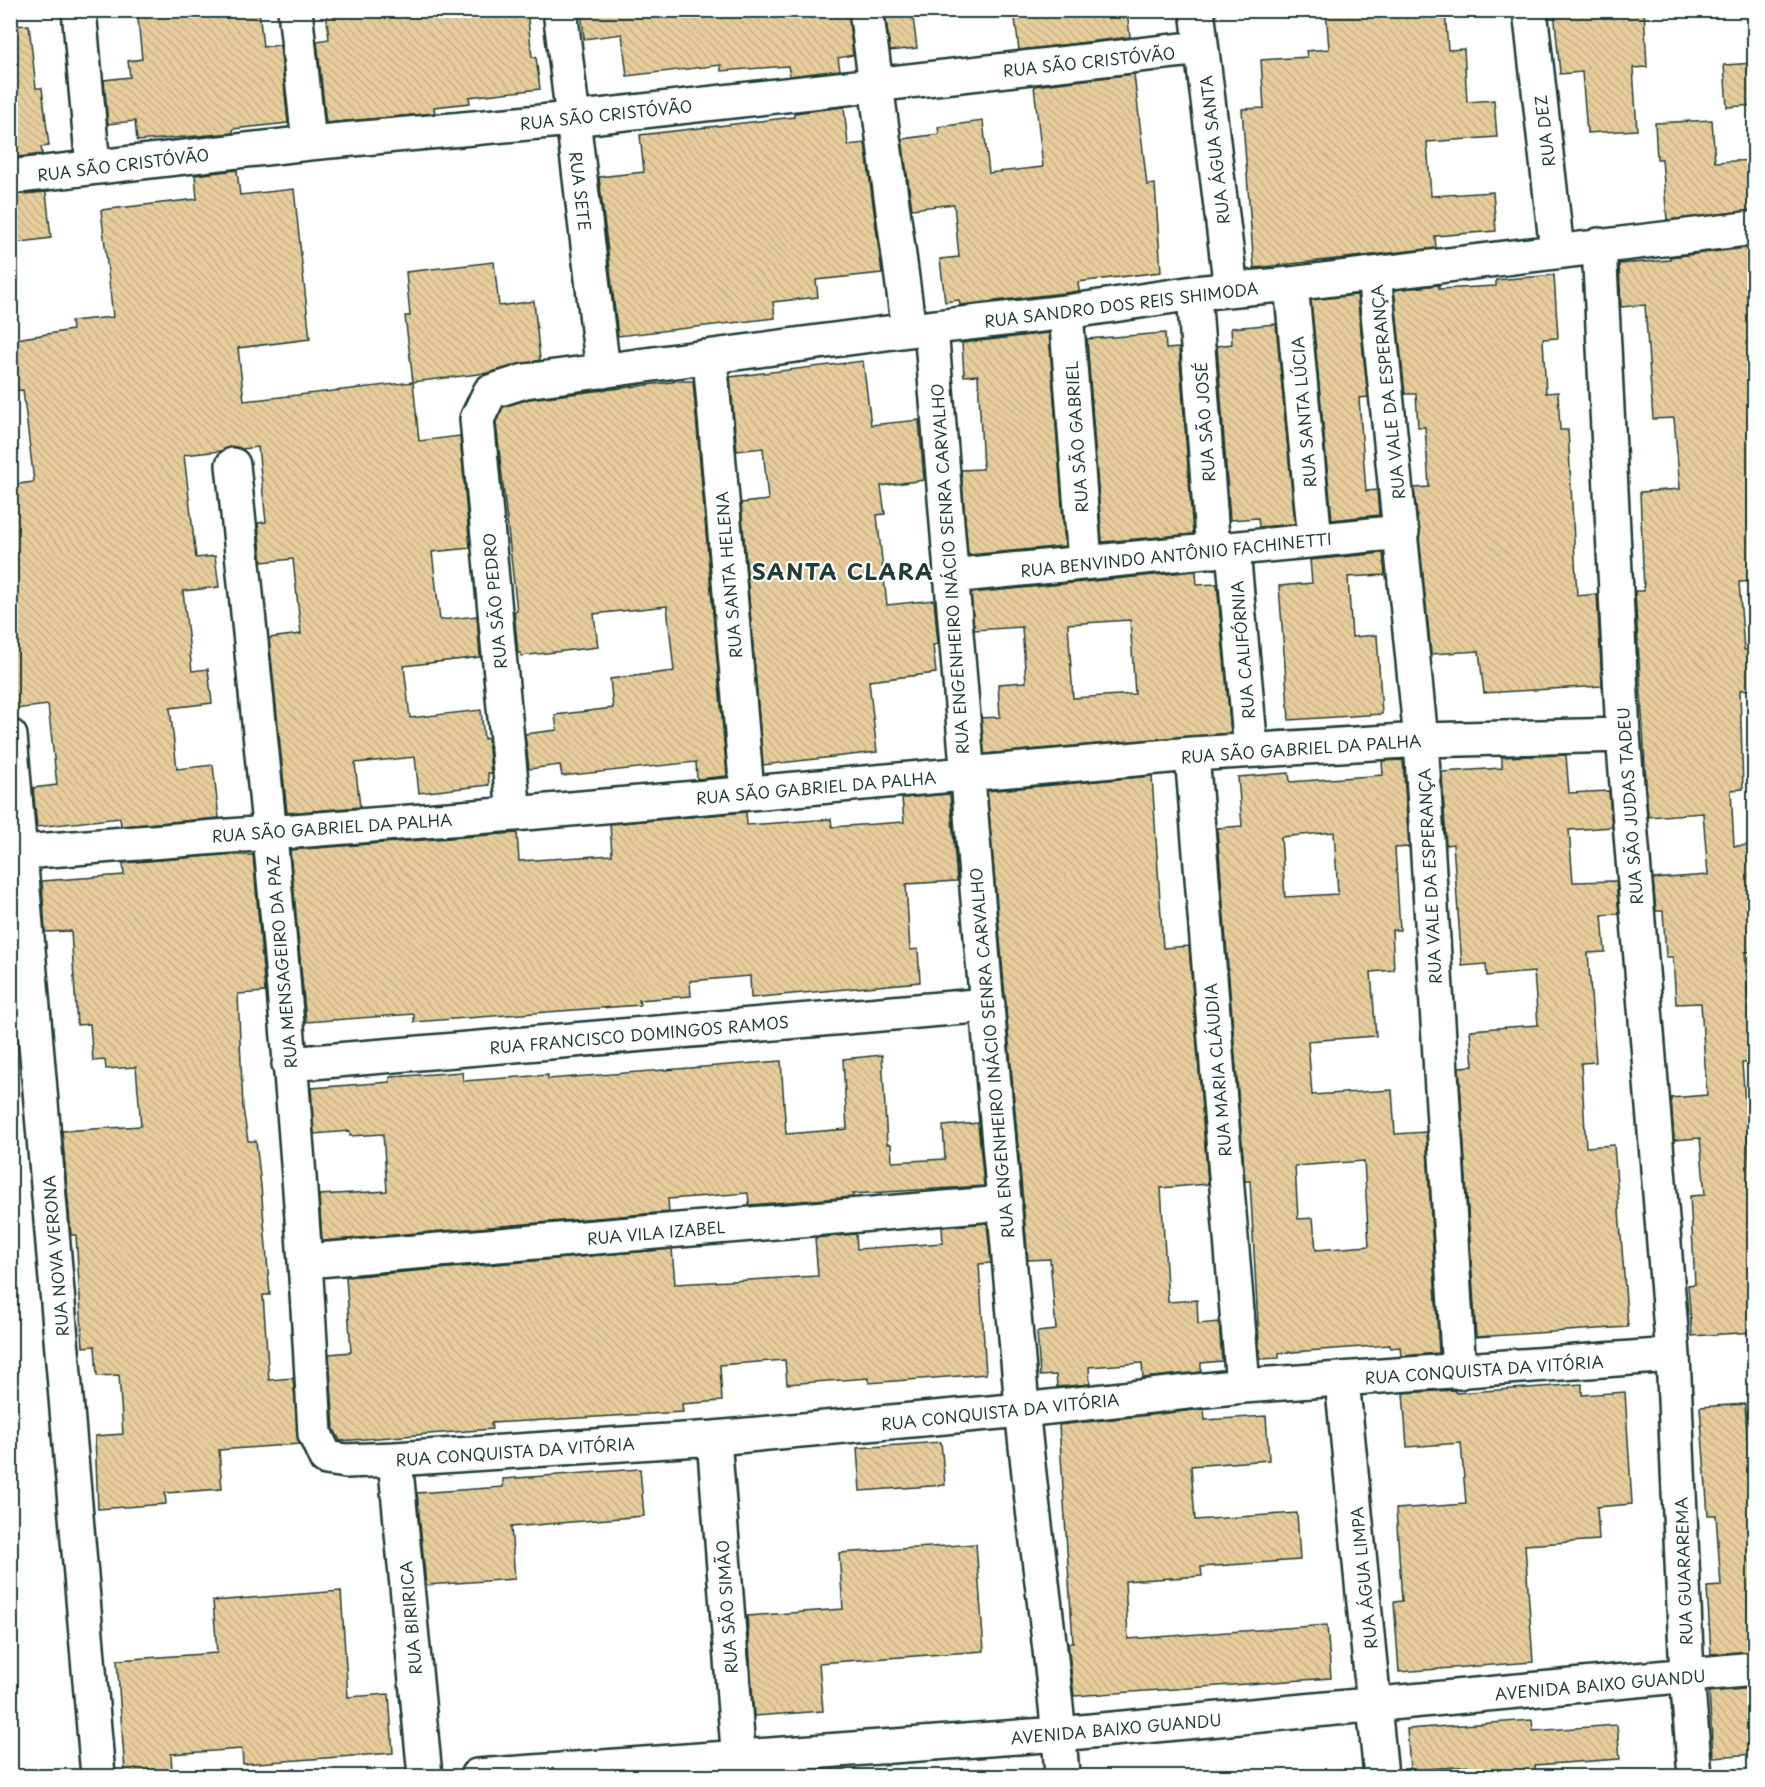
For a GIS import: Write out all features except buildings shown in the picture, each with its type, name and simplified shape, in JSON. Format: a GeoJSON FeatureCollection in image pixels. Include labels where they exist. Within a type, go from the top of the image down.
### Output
{"type":"FeatureCollection","features":[{"type":"Feature","properties":{"kind":"street"},"geometry":{"type":"LineString","coordinates":[[79,10],[93,167]]}},
{"type":"Feature","properties":{"kind":"street"},"geometry":{"type":"LineString","coordinates":[[295,10],[309,143]]}},
{"type":"Feature","properties":{"kind":"street","name":"RUA SETE"},"geometry":{"type":"LineString","coordinates":[[560,10],[603,371]]}},
{"type":"Feature","properties":{"kind":"street","name":"RUA ENGENHEIRO INÁCIO SENRA CARVALHO"},"geometry":{"type":"LineString","coordinates":[[866,10],[876,85],[920,329],[950,576],[965,774],[988,1005],[1022,1410],[1062,1776]]}},
{"type":"Feature","properties":{"kind":"street","name":"RUA ÁGUA SANTA"},"geometry":{"type":"LineString","coordinates":[[1197,10],[1231,289]]}},
{"type":"Feature","properties":{"kind":"street","name":"RUA DEZ"},"geometry":{"type":"LineString","coordinates":[[1530,10],[1557,251]]}},
{"type":"Feature","properties":{"kind":"street","name":"RUA SÃO CRISTÓVÃO"},"geometry":{"type":"LineString","coordinates":[[10,177],[309,143],[572,119],[1201,48]]}},
{"type":"Feature","properties":{"kind":"street","name":"RUA SANDRO DOS REIS SHIMODA"},"geometry":{"type":"LineString","coordinates":[[490,392],[525,381],[1066,312],[1194,293],[1291,284],[1599,245],[1755,228]]}},
{"type":"Feature","properties":{"kind":"street","name":"RUA SÃO JUDAS TADEU"},"geometry":{"type":"LineString","coordinates":[[1599,245],[1623,735],[1673,1360]]}},
{"type":"Feature","properties":{"kind":"street","name":"RUA VALE DA ESPERANÇA"},"geometry":{"type":"LineString","coordinates":[[1374,274],[1402,532],[1421,740],[1459,1372]]}},
{"type":"Feature","properties":{"kind":"street","name":"RUA SANTA LÚCIA"},"geometry":{"type":"LineString","coordinates":[[1291,284],[1315,540]]}},
{"type":"Feature","properties":{"kind":"street","name":"RUA SÃO JOSÉ"},"geometry":{"type":"LineString","coordinates":[[1194,293],[1223,550]]}},
{"type":"Feature","properties":{"kind":"street","name":"RUA SÃO GABRIEL"},"geometry":{"type":"LineString","coordinates":[[1066,312],[1085,562]]}},
{"type":"Feature","properties":{"kind":"street","name":"RUA SANTA HELENA"},"geometry":{"type":"LineString","coordinates":[[710,358],[747,792]]}},
{"type":"Feature","properties":{"kind":"street","name":"RUA SÃO PEDRO"},"geometry":{"type":"LineString","coordinates":[[490,392],[477,419],[514,814]]}},
{"type":"Feature","properties":{"kind":"street","name":"RUA MENSAGEIRO DA PAZ"},"geometry":{"type":"LineString","coordinates":[[233,465],[270,831],[306,1261],[315,1434],[326,1458]]}},
{"type":"Feature","properties":{"kind":"street","name":"RUA BENVINDO ANTÔNIO FACHINETTI"},"geometry":{"type":"LineString","coordinates":[[950,576],[1402,532]]}},
{"type":"Feature","properties":{"kind":"street","name":"RUA CALIFÓRNIA"},"geometry":{"type":"LineString","coordinates":[[1223,550],[1251,750]]}},
{"type":"Feature","properties":{"kind":"street","name":"RUA SÃO GABRIEL DA PALHA"},"geometry":{"type":"LineString","coordinates":[[16,853],[270,831],[514,814],[1192,754],[1421,740],[1623,735]]}},
{"type":"Feature","properties":{"kind":"street","name":"RUA NOVA VERONA"},"geometry":{"type":"LineString","coordinates":[[10,736],[16,853],[98,1776]]}},
{"type":"Feature","properties":{"kind":"street","name":"RUA MARIA CLÁUDIA"},"geometry":{"type":"LineString","coordinates":[[1192,754],[1243,1386]]}},
{"type":"Feature","properties":{"kind":"street","name":"RUA FRANCISCO DOMINGOS RAMOS"},"geometry":{"type":"LineString","coordinates":[[289,1064],[988,1005]]}},
{"type":"Feature","properties":{"kind":"street","name":"RUA VILA IZABEL"},"geometry":{"type":"LineString","coordinates":[[306,1261],[1005,1203]]}},
{"type":"Feature","properties":{"kind":"street","name":"RUA CONQUISTA DA VITÓRIA"},"geometry":{"type":"LineString","coordinates":[[326,1458],[346,1461],[395,1459],[714,1438],[1022,1410],[1243,1386],[1673,1360]]}},
{"type":"Feature","properties":{"kind":"street","name":"RUA GUARAREMA"},"geometry":{"type":"LineString","coordinates":[[1673,1360],[1687,1676],[1695,1776]]}},
{"type":"Feature","properties":{"kind":"street","name":"RUA ÁGUA LIMPA"},"geometry":{"type":"LineString","coordinates":[[1342,1380],[1376,1705],[1381,1776]]}},
{"type":"Feature","properties":{"kind":"street","name":"RUA SÃO SIMÃO"},"geometry":{"type":"LineString","coordinates":[[714,1438],[739,1767]]}},
{"type":"Feature","properties":{"kind":"street","name":"RUA BIRIRICA"},"geometry":{"type":"LineString","coordinates":[[395,1459],[425,1776]]}},
{"type":"Feature","properties":{"kind":"street","name":"AVENIDA BAIXO GUANDU"},"geometry":{"type":"LineString","coordinates":[[477,1776],[739,1767],[1059,1734],[1755,1669]]}},
{"type":"Feature","properties":{"kind":"district","name":"SANTA CLARA"},"geometry":{"type":"Point","coordinates":[843,570]}}]}
